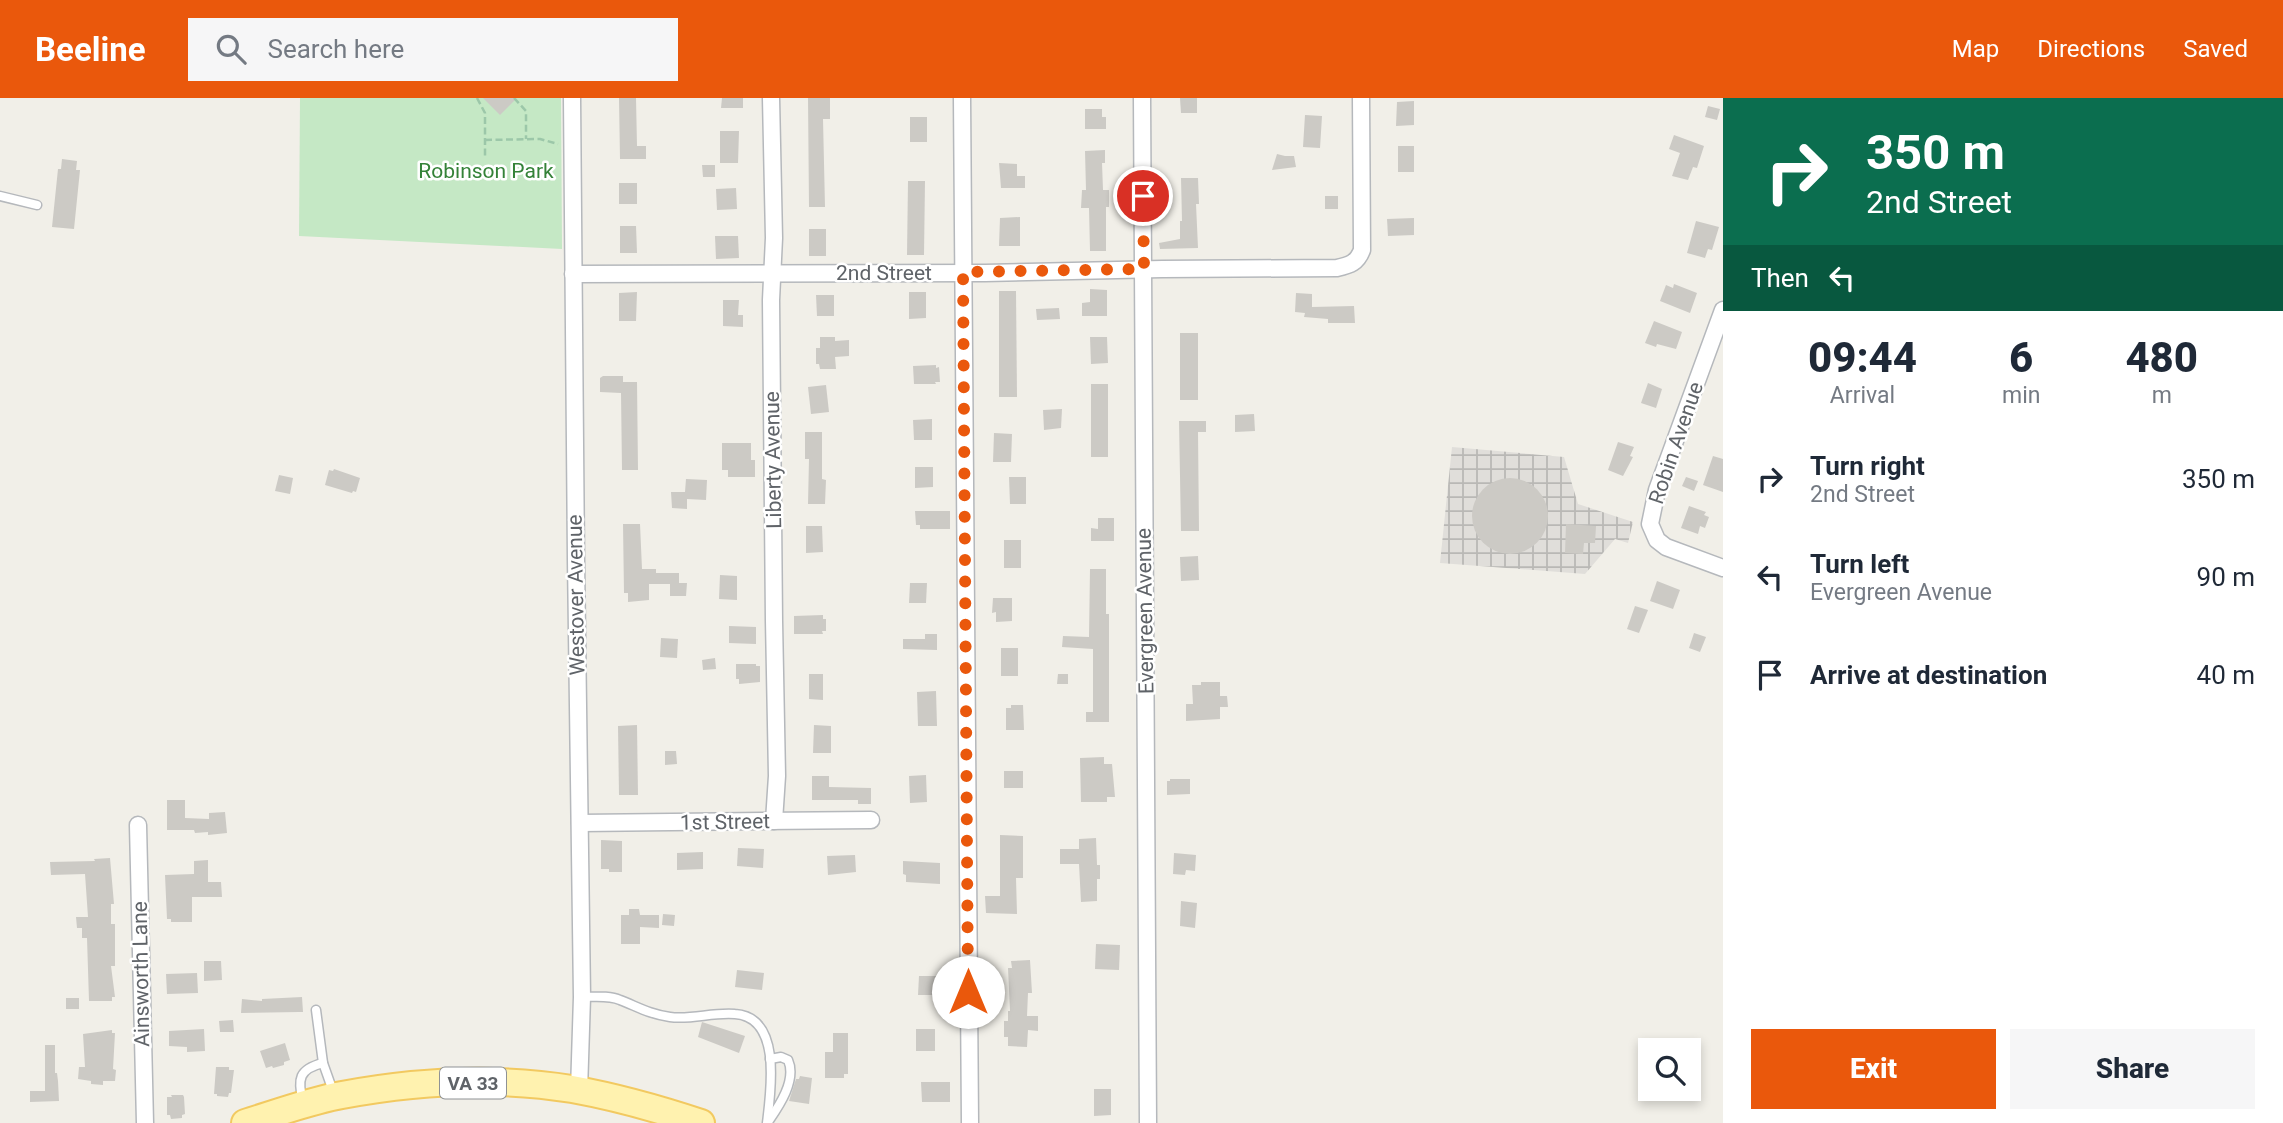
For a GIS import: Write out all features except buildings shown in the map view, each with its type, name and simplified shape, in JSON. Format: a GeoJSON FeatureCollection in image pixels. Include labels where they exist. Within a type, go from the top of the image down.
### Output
{"type":"FeatureCollection","features":[{"type":"Feature","properties":{"kind":"main road","name":"VA 33"},"geometry":{"type":"LineString","coordinates":[[245,1123],[335,1097],[439,1083],[528,1085],[579,1091],[652,1107],[701,1123]]}},
{"type":"Feature","properties":{"kind":"street","name":"Westover Avenue"},"geometry":{"type":"LineString","coordinates":[[572,98],[582,997],[579,1091]]}},
{"type":"Feature","properties":{"kind":"street","name":"Liberty Avenue"},"geometry":{"type":"LineString","coordinates":[[771,98],[774,621],[778,776],[774,821]]}},
{"type":"Feature","properties":{"kind":"street"},"geometry":{"type":"LineString","coordinates":[[962,98],[970,1123]]}},
{"type":"Feature","properties":{"kind":"street","name":"Evergreen Avenue"},"geometry":{"type":"LineString","coordinates":[[1142,98],[1148,1123]]}},
{"type":"Feature","properties":{"kind":"street","name":"2nd Street"},"geometry":{"type":"LineString","coordinates":[[573,274],[1337,268],[1349,265],[1359,257],[1362,250],[1361,98]]}},
{"type":"Feature","properties":{"kind":"street","name":"Robin Avenue"},"geometry":{"type":"LineString","coordinates":[[1723,310],[1657,490],[1650,524],[1656,537],[1666,547],[1723,568]]}},
{"type":"Feature","properties":{"kind":"street","name":"1st Street"},"geometry":{"type":"LineString","coordinates":[[580,823],[871,820]]}},
{"type":"Feature","properties":{"kind":"street","name":"Ainsworth Lane"},"geometry":{"type":"LineString","coordinates":[[138,825],[145,1123]]}},
{"type":"Feature","properties":{"kind":"lane"},"geometry":{"type":"LineString","coordinates":[[0,196],[37,205]]}},
{"type":"Feature","properties":{"kind":"lane"},"geometry":{"type":"LineString","coordinates":[[582,997],[618,999],[634,1007],[674,1018],[720,1014],[753,1017],[765,1033],[770,1059],[767,1123]]}},
{"type":"Feature","properties":{"kind":"lane"},"geometry":{"type":"LineString","coordinates":[[316,1010],[323,1063],[335,1097]]}},
{"type":"Feature","properties":{"kind":"lane"},"geometry":{"type":"LineString","coordinates":[[767,1123],[783,1100],[791,1067],[788,1060],[781,1057],[770,1059]]}},
{"type":"Feature","properties":{"kind":"lane"},"geometry":{"type":"LineString","coordinates":[[304,1105],[298,1085],[303,1073],[312,1066],[323,1063]]}},
{"type":"Feature","properties":{"kind":"path"},"geometry":{"type":"LineString","coordinates":[[477,98],[485,113],[485,156]]}},
{"type":"Feature","properties":{"kind":"path"},"geometry":{"type":"LineString","coordinates":[[514,98],[526,111],[526,139]]}},
{"type":"Feature","properties":{"kind":"path"},"geometry":{"type":"LineString","coordinates":[[485,140],[540,139],[559,145],[573,144]]}},
{"type":"Feature","properties":{"kind":"shaded area"},"geometry":{"type":"Polygon","coordinates":[[[1452,447],[1564,457],[1578,504],[1633,522],[1628,543],[1615,539],[1585,574],[1440,563],[1452,447]]]}},
{"type":"Feature","properties":{"kind":"green space","name":"Robinson Park"},"geometry":{"type":"Polygon","coordinates":[[[300,98],[561,98],[562,249],[299,236],[300,98]]]}},
{"type":"Feature","properties":{"kind":"route"},"geometry":{"type":"LineString","coordinates":[[968,992],[963,272],[1144,269],[1143,196]]}}]}
